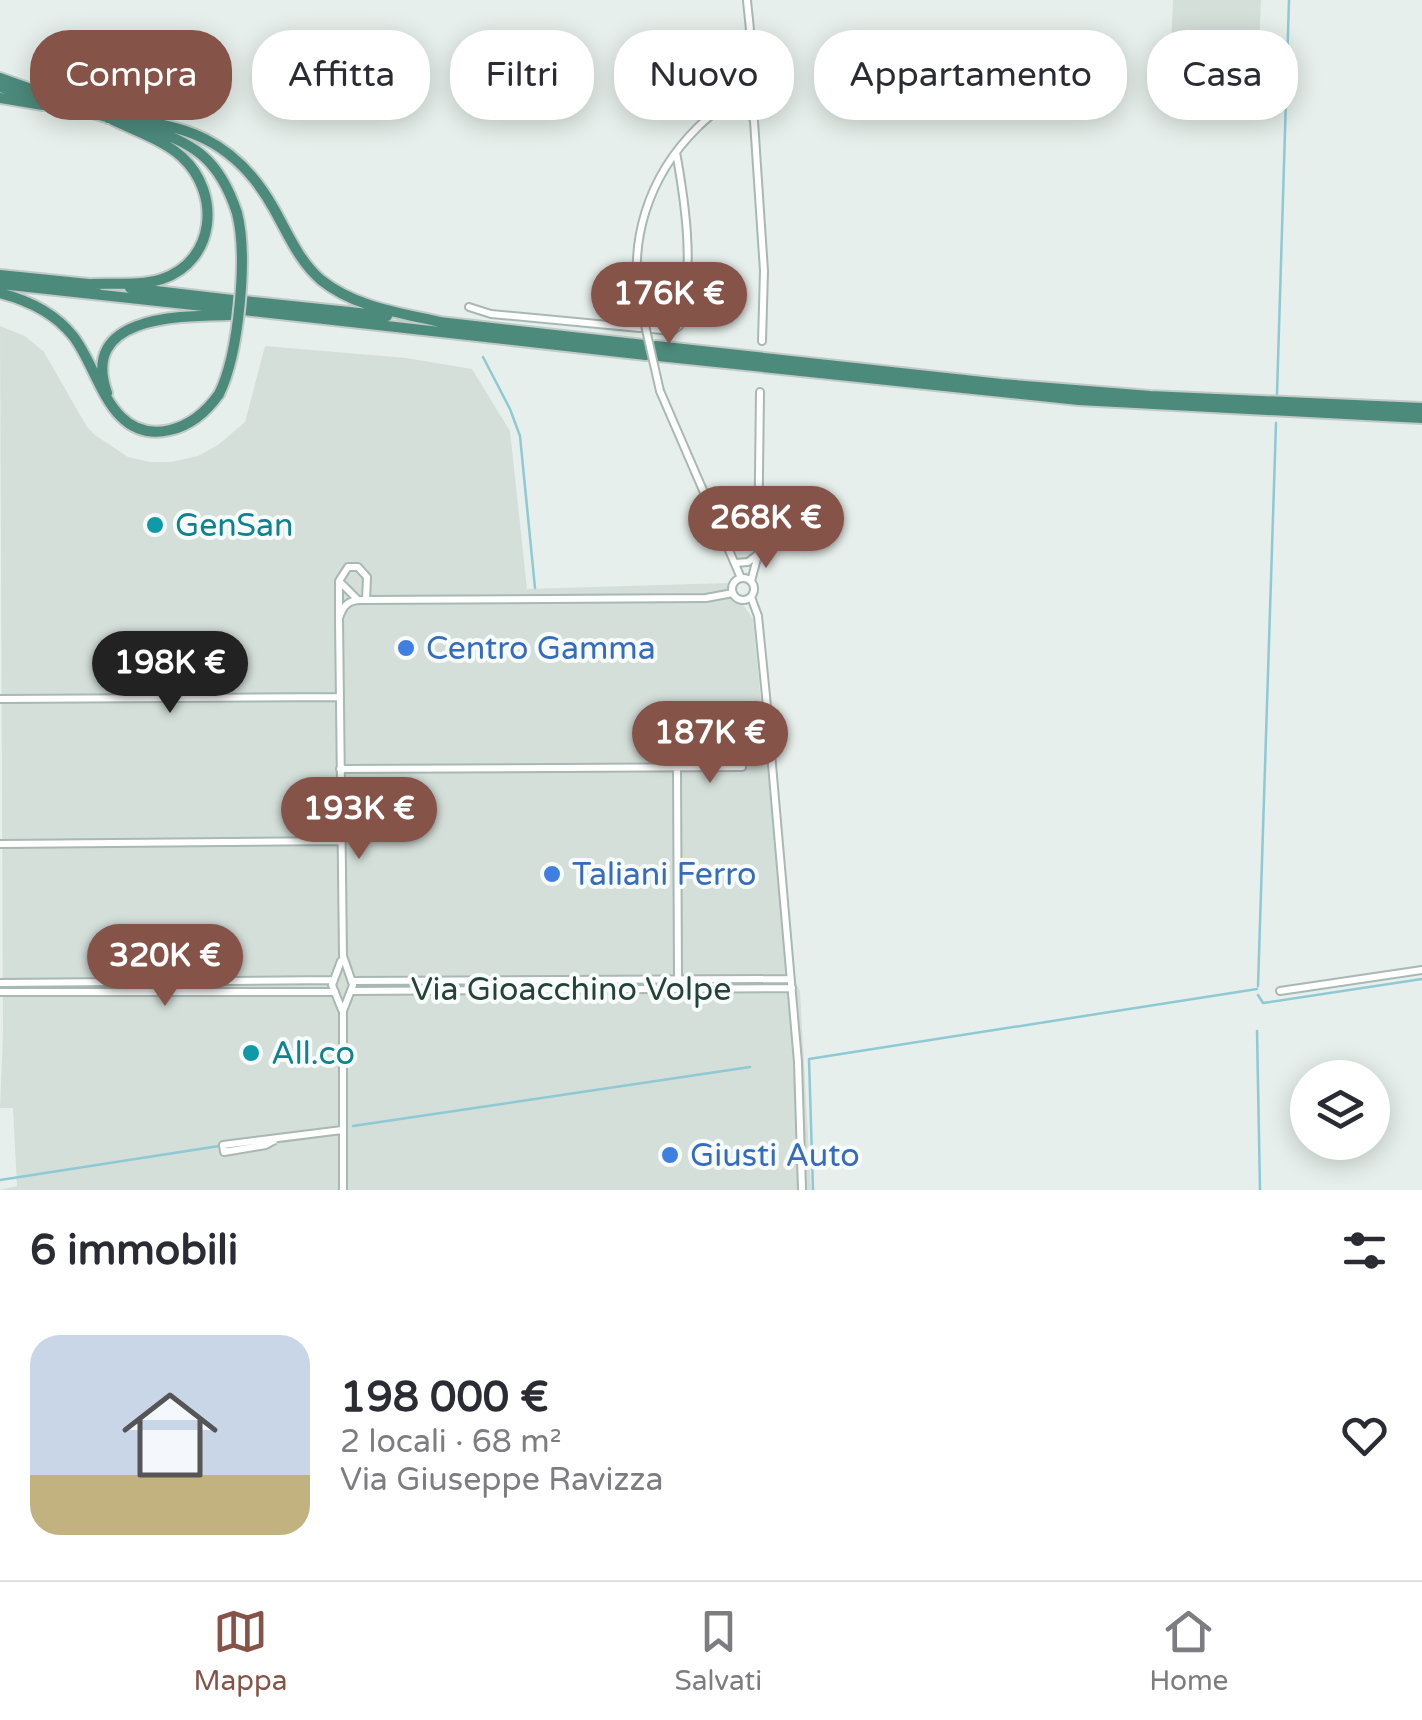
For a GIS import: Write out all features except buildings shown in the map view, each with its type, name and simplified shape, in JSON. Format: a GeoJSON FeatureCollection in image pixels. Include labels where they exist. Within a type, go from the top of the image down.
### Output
{"type":"FeatureCollection","features":[{"type":"Feature","properties":{"kind":"highway"},"geometry":{"type":"LineString","coordinates":[[0,78],[30,88]]}},
{"type":"Feature","properties":{"kind":"highway"},"geometry":{"type":"LineString","coordinates":[[0,88],[30,96]]}},
{"type":"Feature","properties":{"kind":"highway"},"geometry":{"type":"LineString","coordinates":[[0,98],[30,102]]}},
{"type":"Feature","properties":{"kind":"highway"},"geometry":{"type":"LineString","coordinates":[[92,284],[154,281],[175,273],[198,251],[209,213],[202,184],[182,157],[112,120]]}},
{"type":"Feature","properties":{"kind":"highway"},"geometry":{"type":"LineString","coordinates":[[0,293],[37,306],[69,331],[113,408],[137,427],[163,431],[199,416],[220,394],[232,357],[242,260],[237,213],[219,172],[194,148],[168,135],[115,120]]}},
{"type":"Feature","properties":{"kind":"highway"},"geometry":{"type":"LineString","coordinates":[[122,120],[184,129],[214,142],[252,174],[298,253],[328,286],[368,305],[444,322]]}},
{"type":"Feature","properties":{"kind":"highway"},"geometry":{"type":"LineString","coordinates":[[0,274],[92,284],[265,312],[1001,384],[1150,396],[1422,408]]}},
{"type":"Feature","properties":{"kind":"highway"},"geometry":{"type":"LineString","coordinates":[[0,284],[237,308],[444,322],[1034,396],[1422,418]]}},
{"type":"Feature","properties":{"kind":"highway"},"geometry":{"type":"LineString","coordinates":[[113,408],[103,379],[104,362],[113,343],[127,329],[154,319],[237,308]]}},
{"type":"Feature","properties":{"kind":"street"},"geometry":{"type":"LineString","coordinates":[[747,0],[748,30]]}},
{"type":"Feature","properties":{"kind":"street"},"geometry":{"type":"LineString","coordinates":[[707,120],[676,152],[653,191],[640,230],[636,269],[660,390],[741,578]]}},
{"type":"Feature","properties":{"kind":"street"},"geometry":{"type":"LineString","coordinates":[[754,120],[764,270],[762,340]]}},
{"type":"Feature","properties":{"kind":"street"},"geometry":{"type":"LineString","coordinates":[[652,329],[672,331],[679,326],[684,295],[687,248],[676,152]]}},
{"type":"Feature","properties":{"kind":"street"},"geometry":{"type":"LineString","coordinates":[[469,308],[491,314],[640,328]]}},
{"type":"Feature","properties":{"kind":"street"},"geometry":{"type":"LineString","coordinates":[[733,593],[741,600],[751,597],[754,591],[751,581],[758,555],[760,392]]}},
{"type":"Feature","properties":{"kind":"street"},"geometry":{"type":"LineString","coordinates":[[735,562],[748,562],[758,555]]}},
{"type":"Feature","properties":{"kind":"street"},"geometry":{"type":"LineString","coordinates":[[343,1190],[343,1011],[350,978],[343,956],[339,580],[348,567],[360,568],[368,580],[362,600]]}},
{"type":"Feature","properties":{"kind":"street"},"geometry":{"type":"LineString","coordinates":[[741,578],[751,581]]}},
{"type":"Feature","properties":{"kind":"street"},"geometry":{"type":"LineString","coordinates":[[733,593],[735,582],[741,578]]}},
{"type":"Feature","properties":{"kind":"street"},"geometry":{"type":"LineString","coordinates":[[339,580],[362,600]]}},
{"type":"Feature","properties":{"kind":"street"},"geometry":{"type":"LineString","coordinates":[[340,618],[345,606],[362,600],[706,598],[733,593]]}},
{"type":"Feature","properties":{"kind":"street"},"geometry":{"type":"LineString","coordinates":[[751,597],[758,616],[792,988],[802,1190]]}},
{"type":"Feature","properties":{"kind":"street"},"geometry":{"type":"LineString","coordinates":[[0,699],[340,697]]}},
{"type":"Feature","properties":{"kind":"street"},"geometry":{"type":"LineString","coordinates":[[340,769],[742,767]]}},
{"type":"Feature","properties":{"kind":"street"},"geometry":{"type":"LineString","coordinates":[[677,768],[678,980]]}},
{"type":"Feature","properties":{"kind":"street"},"geometry":{"type":"LineString","coordinates":[[0,844],[340,841]]}},
{"type":"Feature","properties":{"kind":"street"},"geometry":{"type":"LineString","coordinates":[[343,956],[335,979],[335,993],[343,1011]]}},
{"type":"Feature","properties":{"kind":"street"},"geometry":{"type":"LineString","coordinates":[[1280,991],[1422,970]]}},
{"type":"Feature","properties":{"kind":"street","name":"Via Gioacchino Volpe"},"geometry":{"type":"LineString","coordinates":[[0,983],[790,978]]}},
{"type":"Feature","properties":{"kind":"street","name":"Via Gioacchino Volpe"},"geometry":{"type":"LineString","coordinates":[[0,992],[792,988]]}},
{"type":"Feature","properties":{"kind":"street"},"geometry":{"type":"LineString","coordinates":[[275,1140],[224,1152],[223,1145],[342,1130]]}},
{"type":"Feature","properties":{"kind":"shaded area"},"geometry":{"type":"Polygon","coordinates":[[[1173,0],[1261,0],[1260,30],[1172,30],[1173,0]]]}},
{"type":"Feature","properties":{"kind":"shaded area"},"geometry":{"type":"Polygon","coordinates":[[[0,326],[25,336],[44,352],[95,435],[128,457],[150,462],[198,456],[245,422],[265,346],[406,358],[472,369],[510,431],[527,589],[728,583],[753,619],[786,963],[800,991],[811,1190],[0,1190],[17,1186],[13,1108],[0,1108],[0,326]]]}},
{"type":"Feature","properties":{"kind":"waterway"},"geometry":{"type":"LineString","coordinates":[[1277,394],[1289,0]]}},
{"type":"Feature","properties":{"kind":"waterway"},"geometry":{"type":"LineString","coordinates":[[483,357],[520,436],[535,588]]}},
{"type":"Feature","properties":{"kind":"waterway"},"geometry":{"type":"LineString","coordinates":[[1258,986],[1276,423]]}},
{"type":"Feature","properties":{"kind":"waterway"},"geometry":{"type":"LineString","coordinates":[[1258,995],[1263,1003],[1422,979]]}},
{"type":"Feature","properties":{"kind":"waterway"},"geometry":{"type":"LineString","coordinates":[[813,1190],[809,1059],[1257,989]]}},
{"type":"Feature","properties":{"kind":"waterway"},"geometry":{"type":"LineString","coordinates":[[1257,1031],[1260,1190]]}},
{"type":"Feature","properties":{"kind":"waterway"},"geometry":{"type":"LineString","coordinates":[[353,1126],[750,1067]]}},
{"type":"Feature","properties":{"kind":"waterway"},"geometry":{"type":"LineString","coordinates":[[0,1180],[219,1146]]}},
{"type":"Feature","properties":{"kind":"place","name":"GenSan"},"geometry":{"type":"Point","coordinates":[155,525]}},
{"type":"Feature","properties":{"kind":"place","name":"Centro Gamma"},"geometry":{"type":"Point","coordinates":[406,648]}},
{"type":"Feature","properties":{"kind":"place","name":"Taliani Ferro"},"geometry":{"type":"Point","coordinates":[552,874]}},
{"type":"Feature","properties":{"kind":"place","name":"All.co"},"geometry":{"type":"Point","coordinates":[251,1053]}},
{"type":"Feature","properties":{"kind":"place","name":"Giusti Auto"},"geometry":{"type":"Point","coordinates":[670,1155]}}]}
